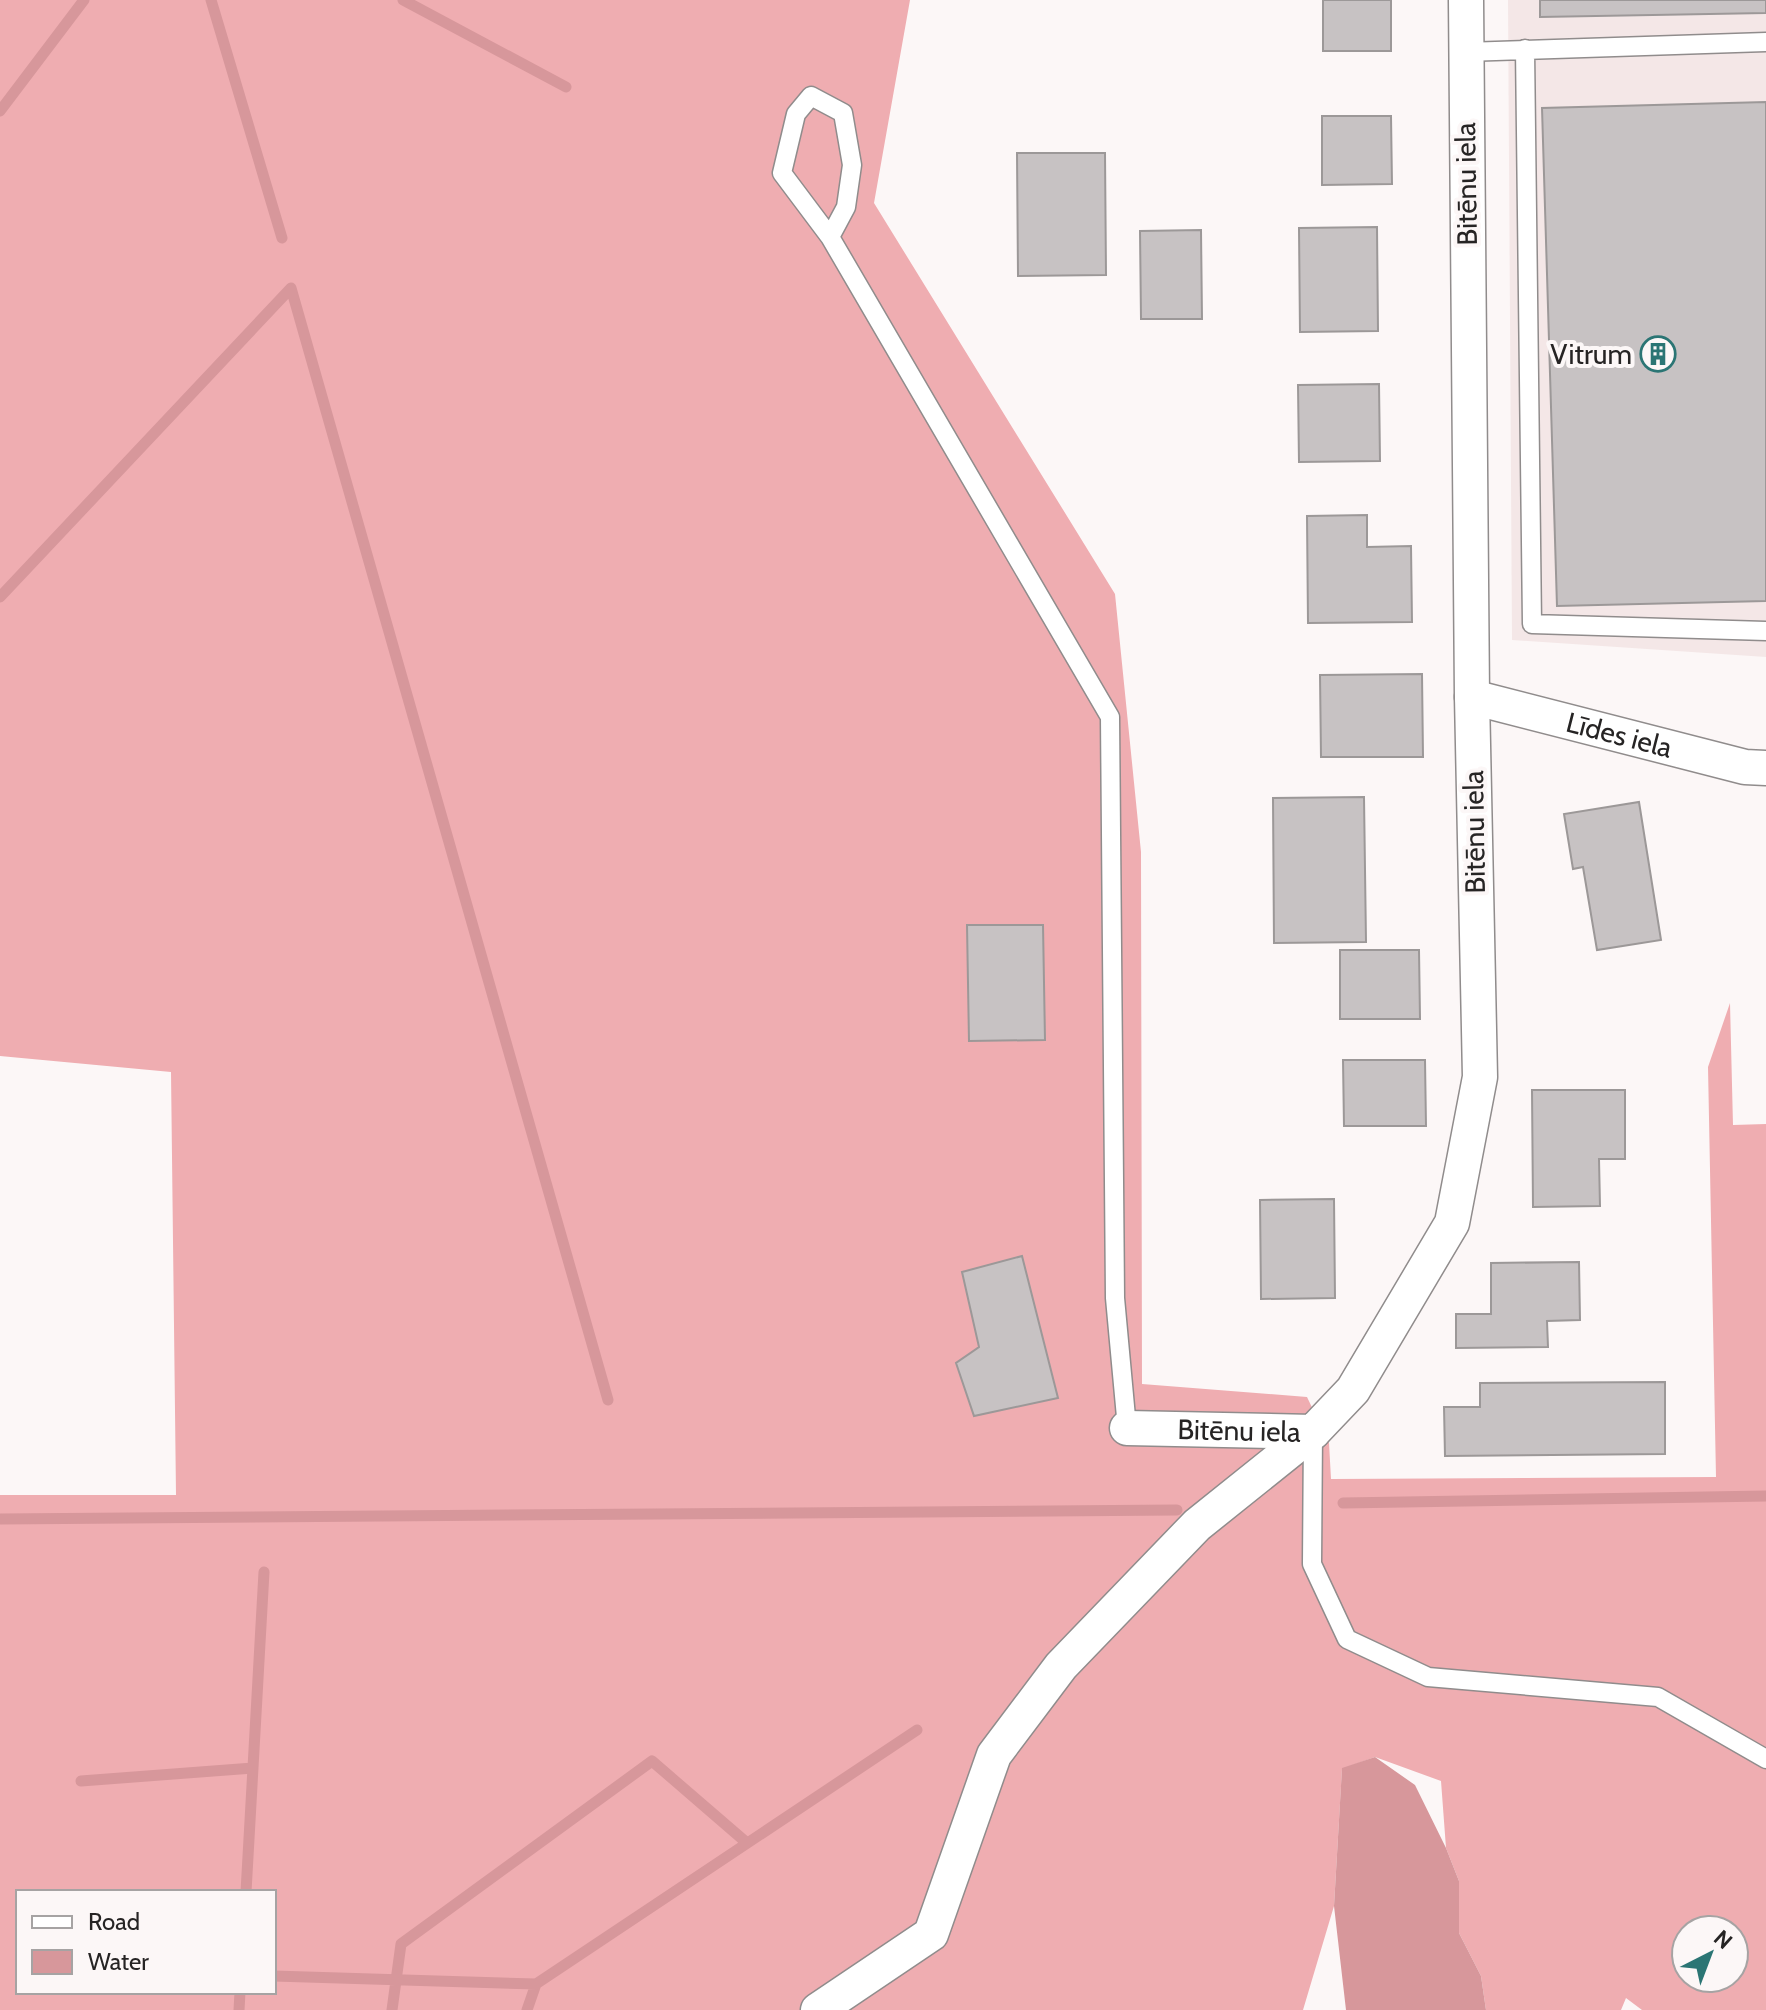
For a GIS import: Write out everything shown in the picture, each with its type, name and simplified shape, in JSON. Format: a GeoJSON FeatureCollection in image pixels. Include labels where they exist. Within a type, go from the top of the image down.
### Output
{"type":"FeatureCollection","features":[{"type":"Feature","properties":{"kind":"street","name":"Bitēnu iela"},"geometry":{"type":"LineString","coordinates":[[1127,1428],[1313,1432],[1353,1390],[1452,1223],[1480,1077],[1472,697],[1466,0]]}},
{"type":"Feature","properties":{"kind":"street","name":"Līdes iela"},"geometry":{"type":"LineString","coordinates":[[1472,697],[1745,767],[1766,768]]}},
{"type":"Feature","properties":{"kind":"street"},"geometry":{"type":"LineString","coordinates":[[818,2010],[931,1934],[994,1755],[1061,1666],[1197,1525],[1313,1432]]}},
{"type":"Feature","properties":{"kind":"lane"},"geometry":{"type":"LineString","coordinates":[[1465,52],[1766,42]]}},
{"type":"Feature","properties":{"kind":"lane"},"geometry":{"type":"LineString","coordinates":[[1525,49],[1532,624],[1766,631]]}},
{"type":"Feature","properties":{"kind":"lane"},"geometry":{"type":"LineString","coordinates":[[830,237],[846,207],[852,165],[843,113],[811,96],[796,114],[782,173],[830,237],[1110,717],[1115,1298],[1127,1428]]}},
{"type":"Feature","properties":{"kind":"lane"},"geometry":{"type":"LineString","coordinates":[[1313,1432],[1312,1564],[1347,1639],[1428,1677],[1658,1697],[1766,1759]]}},
{"type":"Feature","properties":{"kind":"shaded area"},"geometry":{"type":"Polygon","coordinates":[[[0,0],[910,0],[874,203],[1115,594],[1141,852],[1142,1384],[1307,1397],[1329,1443],[1331,1479],[1716,1477],[1708,1067],[1730,1003],[1733,1125],[1766,1124],[1766,2010],[1642,2010],[1626,1998],[1621,2010],[1486,2010],[1481,1976],[1459,1933],[1459,1881],[1446,1848],[1441,1781],[1375,1757],[1342,1769],[1334,1906],[1303,2010],[0,2010],[0,1495],[176,1495],[171,1072],[0,1056],[0,0]]]}},
{"type":"Feature","properties":{"kind":"shaded area","name":"Vitrum"},"geometry":{"type":"Polygon","coordinates":[[[1508,0],[1766,0],[1766,657],[1512,640],[1508,0]]]}},
{"type":"Feature","properties":{"kind":"water"},"geometry":{"type":"Polygon","coordinates":[[[1375,1757],[1415,1785],[1446,1848],[1459,1881],[1459,1933],[1481,1976],[1486,2010],[1346,2010],[1334,1906],[1342,1768],[1375,1757]]]}},
{"type":"Feature","properties":{"kind":"building"},"geometry":{"type":"Polygon","coordinates":[[[1323,0],[1391,0],[1391,51],[1323,51],[1323,0]]]}},
{"type":"Feature","properties":{"kind":"building"},"geometry":{"type":"Polygon","coordinates":[[[1540,0],[1766,0],[1766,13],[1540,17],[1540,0]]]}},
{"type":"Feature","properties":{"kind":"building","name":"Vitrum"},"geometry":{"type":"Polygon","coordinates":[[[1766,102],[1766,601],[1557,606],[1542,108],[1766,102]]]}},
{"type":"Feature","properties":{"kind":"building"},"geometry":{"type":"Polygon","coordinates":[[[1322,116],[1391,116],[1392,184],[1322,185],[1322,116]]]}},
{"type":"Feature","properties":{"kind":"building"},"geometry":{"type":"Polygon","coordinates":[[[1017,153],[1105,153],[1106,275],[1018,276],[1017,153]]]}},
{"type":"Feature","properties":{"kind":"building"},"geometry":{"type":"Polygon","coordinates":[[[1377,227],[1378,331],[1300,332],[1299,228],[1377,227]]]}},
{"type":"Feature","properties":{"kind":"building"},"geometry":{"type":"Polygon","coordinates":[[[1201,230],[1202,319],[1141,319],[1140,231],[1201,230]]]}},
{"type":"Feature","properties":{"kind":"building"},"geometry":{"type":"Polygon","coordinates":[[[1379,384],[1380,461],[1299,462],[1298,385],[1379,384]]]}},
{"type":"Feature","properties":{"kind":"building"},"geometry":{"type":"Polygon","coordinates":[[[1367,515],[1367,547],[1411,546],[1412,622],[1308,623],[1307,516],[1367,515]]]}},
{"type":"Feature","properties":{"kind":"building"},"geometry":{"type":"Polygon","coordinates":[[[1422,674],[1423,757],[1321,757],[1320,675],[1422,674]]]}},
{"type":"Feature","properties":{"kind":"building"},"geometry":{"type":"Polygon","coordinates":[[[1364,797],[1366,942],[1274,943],[1273,798],[1364,797]]]}},
{"type":"Feature","properties":{"kind":"building"},"geometry":{"type":"Polygon","coordinates":[[[1639,802],[1661,940],[1597,950],[1583,867],[1573,869],[1564,814],[1639,802]]]}},
{"type":"Feature","properties":{"kind":"building"},"geometry":{"type":"Polygon","coordinates":[[[967,925],[1043,925],[1045,1040],[969,1041],[967,925]]]}},
{"type":"Feature","properties":{"kind":"building"},"geometry":{"type":"Polygon","coordinates":[[[1340,950],[1419,950],[1420,1019],[1340,1019],[1340,950]]]}},
{"type":"Feature","properties":{"kind":"building"},"geometry":{"type":"Polygon","coordinates":[[[1343,1060],[1425,1060],[1426,1126],[1344,1126],[1343,1060]]]}},
{"type":"Feature","properties":{"kind":"building"},"geometry":{"type":"Polygon","coordinates":[[[1532,1090],[1625,1090],[1625,1159],[1599,1159],[1600,1206],[1533,1207],[1532,1090]]]}},
{"type":"Feature","properties":{"kind":"building"},"geometry":{"type":"Polygon","coordinates":[[[1334,1199],[1335,1298],[1261,1299],[1260,1200],[1334,1199]]]}},
{"type":"Feature","properties":{"kind":"building"},"geometry":{"type":"Polygon","coordinates":[[[1022,1256],[1058,1398],[974,1416],[956,1363],[979,1347],[962,1272],[1022,1256]]]}},
{"type":"Feature","properties":{"kind":"building"},"geometry":{"type":"Polygon","coordinates":[[[1579,1262],[1580,1320],[1547,1321],[1548,1347],[1456,1348],[1456,1314],[1491,1314],[1491,1263],[1579,1262]]]}},
{"type":"Feature","properties":{"kind":"building"},"geometry":{"type":"Polygon","coordinates":[[[1665,1382],[1665,1454],[1445,1456],[1444,1407],[1480,1407],[1480,1383],[1665,1382]]]}},
{"type":"Feature","properties":{"kind":"waterway"},"geometry":{"type":"LineString","coordinates":[[0,111],[84,0]]}},
{"type":"Feature","properties":{"kind":"waterway"},"geometry":{"type":"LineString","coordinates":[[211,0],[282,238]]}},
{"type":"Feature","properties":{"kind":"waterway"},"geometry":{"type":"LineString","coordinates":[[403,0],[566,87]]}},
{"type":"Feature","properties":{"kind":"waterway"},"geometry":{"type":"LineString","coordinates":[[0,597],[291,288],[608,1400]]}},
{"type":"Feature","properties":{"kind":"waterway"},"geometry":{"type":"LineString","coordinates":[[1343,1503],[1766,1496]]}},
{"type":"Feature","properties":{"kind":"waterway"},"geometry":{"type":"LineString","coordinates":[[0,1519],[1177,1510]]}},
{"type":"Feature","properties":{"kind":"waterway"},"geometry":{"type":"LineString","coordinates":[[246,1890],[264,1572]]}},
{"type":"Feature","properties":{"kind":"waterway"},"geometry":{"type":"LineString","coordinates":[[276,1976],[536,1984],[917,1730]]}},
{"type":"Feature","properties":{"kind":"waterway"},"geometry":{"type":"LineString","coordinates":[[392,2010],[401,1944],[652,1761],[747,1843]]}},
{"type":"Feature","properties":{"kind":"waterway"},"geometry":{"type":"LineString","coordinates":[[81,1781],[253,1768]]}},
{"type":"Feature","properties":{"kind":"waterway"},"geometry":{"type":"LineString","coordinates":[[527,2010],[536,1984]]}},
{"type":"Feature","properties":{"kind":"waterway"},"geometry":{"type":"LineString","coordinates":[[239,2010],[240,1994]]}},
{"type":"Feature","properties":{"kind":"place","name":"Vitrum"},"geometry":{"type":"Point","coordinates":[1658,354]}}]}
